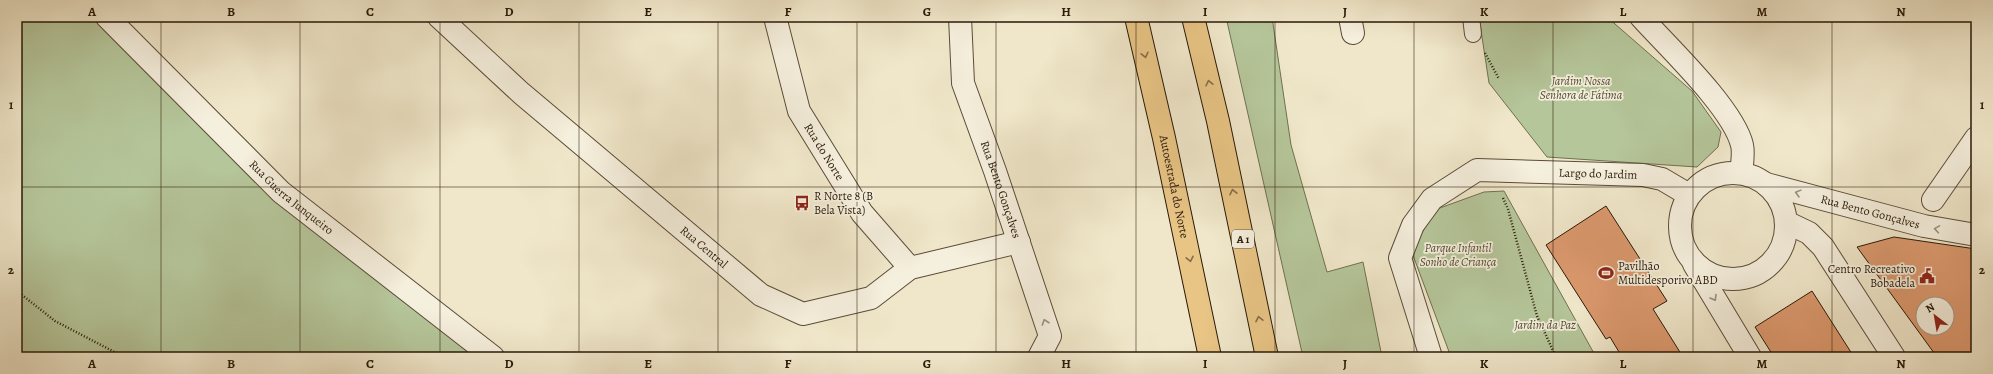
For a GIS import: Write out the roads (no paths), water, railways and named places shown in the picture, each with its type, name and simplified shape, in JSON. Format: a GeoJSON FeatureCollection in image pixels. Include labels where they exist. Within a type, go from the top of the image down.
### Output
{"type":"FeatureCollection","features":[{"type":"Feature","properties":{"kind":"highway","name":"Autoestrada do Norte"},"geometry":{"type":"LineString","coordinates":[[1136,17],[1164,138],[1210,357]]}},
{"type":"Feature","properties":{"kind":"highway","name":"A 1"},"geometry":{"type":"LineString","coordinates":[[1193,17],[1218,121],[1267,357]]}},
{"type":"Feature","properties":{"kind":"street","name":"Rua Guerra Junqueiro"},"geometry":{"type":"LineString","coordinates":[[107,17],[281,192],[493,357]]}},
{"type":"Feature","properties":{"kind":"street","name":"Rua Central"},"geometry":{"type":"LineString","coordinates":[[439,17],[521,93],[761,295],[803,314],[871,298],[910,268],[1019,242]]}},
{"type":"Feature","properties":{"kind":"street","name":"Rua do Norte"},"geometry":{"type":"LineString","coordinates":[[775,17],[799,111],[862,213],[910,268]]}},
{"type":"Feature","properties":{"kind":"street","name":"Rua Bento Gonçalves"},"geometry":{"type":"LineString","coordinates":[[960,17],[963,83],[996,171],[1050,336],[1039,357]]}},
{"type":"Feature","properties":{"kind":"street"},"geometry":{"type":"LineString","coordinates":[[1641,17],[1719,103],[1742,146],[1741,173]]}},
{"type":"Feature","properties":{"kind":"street"},"geometry":{"type":"LineString","coordinates":[[1933,200],[1976,138]]}},
{"type":"Feature","properties":{"kind":"street","name":"Largo do Jardim"},"geometry":{"type":"LineString","coordinates":[[1431,357],[1400,258],[1413,225],[1432,199],[1477,170],[1501,172],[1643,175],[1662,180],[1689,196]]}},
{"type":"Feature","properties":{"kind":"street"},"geometry":{"type":"LineString","coordinates":[[1687,253],[1697,265],[1710,274],[1725,278],[1741,279],[1756,274],[1769,265],[1779,252],[1785,238],[1786,222],[1783,208],[1776,194],[1766,184],[1754,177],[1741,173],[1727,173],[1712,177],[1699,184],[1689,196],[1682,209],[1680,224],[1681,239],[1687,253],[1750,357]]}},
{"type":"Feature","properties":{"kind":"street","name":"Rua Bento Gonçalves"},"geometry":{"type":"LineString","coordinates":[[1766,184],[1924,226],[1976,235]]}},
{"type":"Feature","properties":{"kind":"street"},"geometry":{"type":"LineString","coordinates":[[1786,222],[1809,233],[1823,246],[1894,357]]}},
{"type":"Feature","properties":{"kind":"lane"},"geometry":{"type":"LineString","coordinates":[[1471,17],[1473,34]]}},
{"type":"Feature","properties":{"kind":"place","name":"R Norte 8 (B Bela Vista)"},"geometry":{"type":"Point","coordinates":[802,203]}},
{"type":"Feature","properties":{"kind":"place","name":"Pavilhão Multidesporivo ABD"},"geometry":{"type":"Point","coordinates":[1606,273]}},
{"type":"Feature","properties":{"kind":"place","name":"Centro Recreativo Bobadela"},"geometry":{"type":"Point","coordinates":[1927,276]}},
{"type":"Feature","properties":{"kind":"park label","name":"Jardim Nossa Senhora de Fátima"},"geometry":{"type":"Point","coordinates":[1581,88]}},
{"type":"Feature","properties":{"kind":"park label","name":"Parque Infantil Sonho de Criança"},"geometry":{"type":"Point","coordinates":[1458,255]}},
{"type":"Feature","properties":{"kind":"park label","name":"Jardim da Paz"},"geometry":{"type":"Point","coordinates":[1545,325]}}]}
